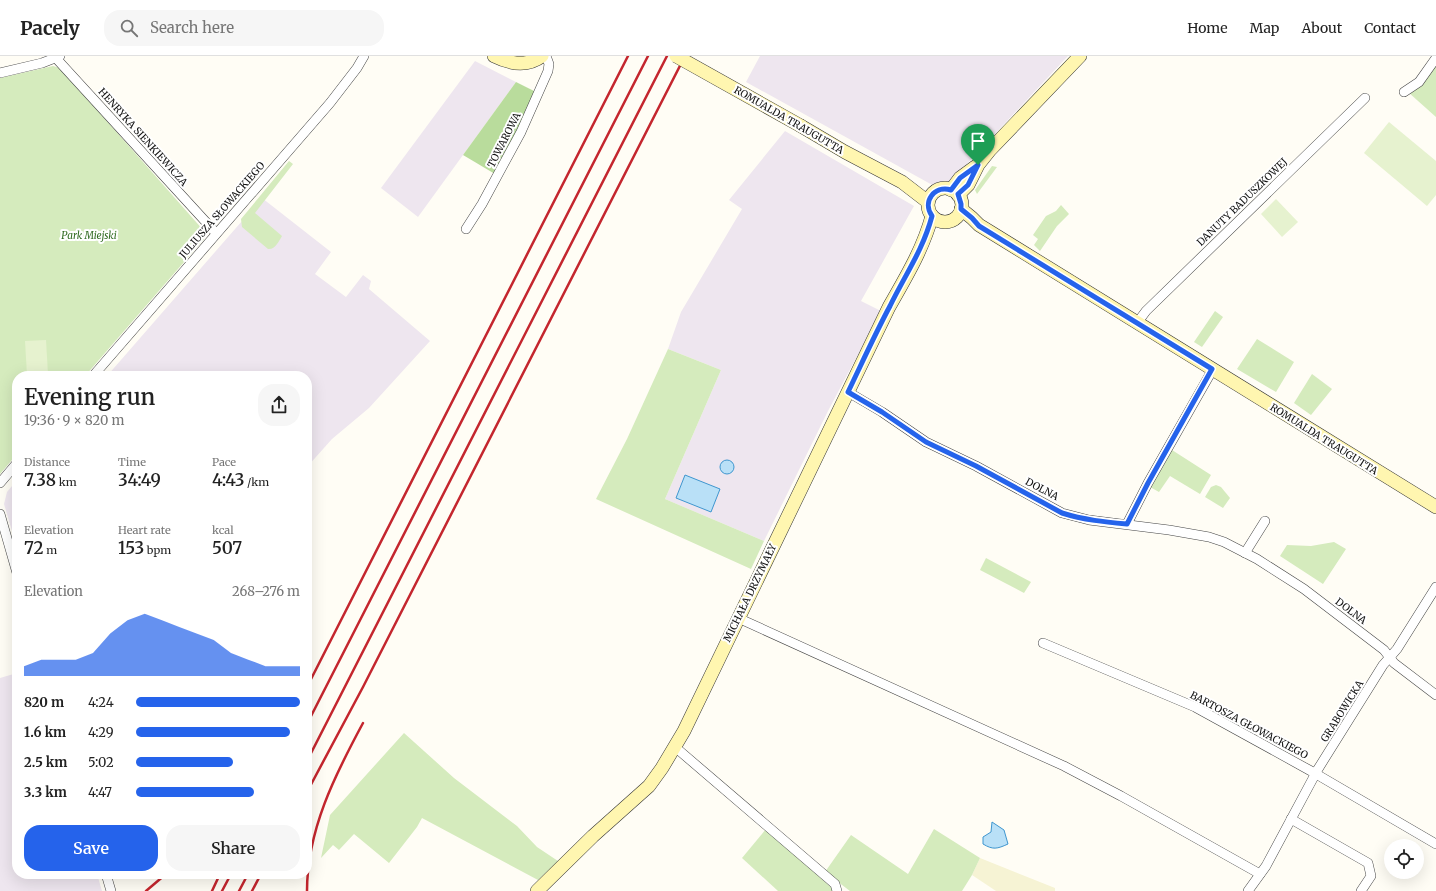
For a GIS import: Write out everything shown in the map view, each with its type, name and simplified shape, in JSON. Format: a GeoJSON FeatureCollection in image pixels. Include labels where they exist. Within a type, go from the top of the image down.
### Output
{"type":"FeatureCollection","features":[{"type":"Feature","properties":{"kind":"street","name":"JULIUSZA SŁOWACKIEGO"},"geometry":{"type":"LineString","coordinates":[[97,371],[330,102],[357,68],[364,56]]}},
{"type":"Feature","properties":{"kind":"street"},"geometry":{"type":"LineString","coordinates":[[494,56],[507,62],[522,63],[534,61],[542,56]]}},
{"type":"Feature","properties":{"kind":"street","name":"TOWAROWA"},"geometry":{"type":"LineString","coordinates":[[466,229],[482,204],[521,132],[548,71],[549,64],[546,56]]}},
{"type":"Feature","properties":{"kind":"street","name":"ROMUALDA TRAUGUTTA"},"geometry":{"type":"LineString","coordinates":[[676,56],[845,152],[931,198]]}},
{"type":"Feature","properties":{"kind":"street"},"geometry":{"type":"LineString","coordinates":[[954,192],[961,204],[958,214],[951,221],[937,219],[929,212],[931,198],[942,189],[954,192],[968,185],[978,165],[990,150],[1080,56]]}},
{"type":"Feature","properties":{"kind":"street","name":"HENRYKA SIENKIEWICZA"},"geometry":{"type":"LineString","coordinates":[[57,57],[216,233]]}},
{"type":"Feature","properties":{"kind":"street"},"geometry":{"type":"LineString","coordinates":[[0,73],[42,63],[57,57]]}},
{"type":"Feature","properties":{"kind":"street"},"geometry":{"type":"LineString","coordinates":[[1404,92],[1419,82],[1436,58]]}},
{"type":"Feature","properties":{"kind":"street","name":"DANUTY BADUSZKOWEJ"},"geometry":{"type":"LineString","coordinates":[[1137,323],[1146,311],[1365,98]]}},
{"type":"Feature","properties":{"kind":"street","name":"ROMUALDA TRAUGUTTA"},"geometry":{"type":"LineString","coordinates":[[958,214],[972,218],[979,226],[1436,507]]}},
{"type":"Feature","properties":{"kind":"street","name":"MICHAŁA DRZYMAŁY"},"geometry":{"type":"LineString","coordinates":[[537,891],[593,836],[648,786],[662,768],[675,747],[889,307],[937,219]]}},
{"type":"Feature","properties":{"kind":"street"},"geometry":{"type":"LineString","coordinates":[[1127,524],[1148,483],[1212,369]]}},
{"type":"Feature","properties":{"kind":"street","name":"DOLNA"},"geometry":{"type":"LineString","coordinates":[[848,392],[882,412],[926,442],[976,466],[1062,513],[1089,520],[1127,524],[1208,537],[1224,542],[1304,589],[1384,650],[1394,663],[1436,695]]}},
{"type":"Feature","properties":{"kind":"street"},"geometry":{"type":"LineString","coordinates":[[0,483],[12,469]]}},
{"type":"Feature","properties":{"kind":"street"},"geometry":{"type":"LineString","coordinates":[[0,514],[12,556]]}},
{"type":"Feature","properties":{"kind":"street"},"geometry":{"type":"LineString","coordinates":[[1245,553],[1265,521]]}},
{"type":"Feature","properties":{"kind":"street","name":"GRABOWICKA"},"geometry":{"type":"LineString","coordinates":[[1248,891],[1260,874],[1326,756],[1389,657],[1397,649],[1436,587]]}},
{"type":"Feature","properties":{"kind":"street"},"geometry":{"type":"LineString","coordinates":[[738,618],[1064,766],[1121,796],[1260,874]]}},
{"type":"Feature","properties":{"kind":"street","name":"BARTOSZA GŁOWACKIEGO"},"geometry":{"type":"LineString","coordinates":[[1043,644],[1195,707],[1436,844]]}},
{"type":"Feature","properties":{"kind":"street"},"geometry":{"type":"LineString","coordinates":[[675,747],[835,884],[837,891]]}},
{"type":"Feature","properties":{"kind":"street"},"geometry":{"type":"LineString","coordinates":[[1291,819],[1368,863],[1371,876],[1361,891]]}},
{"type":"Feature","properties":{"kind":"street"},"geometry":{"type":"LineString","coordinates":[[107,879],[111,891]]}},
{"type":"Feature","properties":{"kind":"shaded area"},"geometry":{"type":"Polygon","coordinates":[[[760,56],[1068,56],[949,183],[936,187],[746,82],[760,56]]]}},
{"type":"Feature","properties":{"kind":"shaded area"},"geometry":{"type":"Polygon","coordinates":[[[475,61],[516,82],[418,217],[381,188],[475,61]]]}},
{"type":"Feature","properties":{"kind":"shaded area"},"geometry":{"type":"Polygon","coordinates":[[[785,131],[914,206],[861,301],[881,311],[828,411],[764,541],[665,499],[721,370],[668,349],[681,312],[742,209],[729,200],[785,131]]]}},
{"type":"Feature","properties":{"kind":"shaded area"},"geometry":{"type":"Polygon","coordinates":[[[262,198],[331,252],[315,274],[346,297],[363,275],[371,281],[369,289],[430,341],[369,408],[332,439],[312,461],[312,371],[111,371],[262,198]]]}},
{"type":"Feature","properties":{"kind":"shaded area"},"geometry":{"type":"Polygon","coordinates":[[[12,486],[12,531],[4,504],[7,492],[12,486]]]}},
{"type":"Feature","properties":{"kind":"shaded area"},"geometry":{"type":"Polygon","coordinates":[[[12,674],[12,879],[98,879],[102,891],[0,891],[0,678],[12,674]]]}},
{"type":"Feature","properties":{"kind":"shaded area"},"geometry":{"type":"Polygon","coordinates":[[[980,858],[1055,888],[1055,891],[996,891],[972,875],[980,858]]]}},
{"type":"Feature","properties":{"kind":"green space"},"geometry":{"type":"Polygon","coordinates":[[[1436,65],[1436,117],[1408,92],[1436,65]]]}},
{"type":"Feature","properties":{"kind":"green space","name":"Park Miejski"},"geometry":{"type":"Polygon","coordinates":[[[53,66],[60,68],[204,231],[204,239],[89,371],[12,371],[12,460],[0,474],[0,78],[53,66]]]}},
{"type":"Feature","properties":{"kind":"green space"},"geometry":{"type":"Polygon","coordinates":[[[516,82],[536,92],[495,174],[463,155],[516,82]]]}},
{"type":"Feature","properties":{"kind":"green space"},"geometry":{"type":"Polygon","coordinates":[[[1389,122],[1436,161],[1436,195],[1427,206],[1364,153],[1389,122]]]}},
{"type":"Feature","properties":{"kind":"green space"},"geometry":{"type":"Polygon","coordinates":[[[289,161],[293,164],[255,213],[282,236],[275,247],[268,249],[242,227],[241,219],[289,161]]]}},
{"type":"Feature","properties":{"kind":"green space"},"geometry":{"type":"Polygon","coordinates":[[[992,166],[997,167],[977,194],[975,190],[992,166]]]}},
{"type":"Feature","properties":{"kind":"green space"},"geometry":{"type":"Polygon","coordinates":[[[1276,199],[1298,222],[1282,237],[1261,214],[1276,199]]]}},
{"type":"Feature","properties":{"kind":"green space"},"geometry":{"type":"Polygon","coordinates":[[[1061,205],[1069,214],[1057,226],[1040,251],[1034,245],[1038,239],[1033,235],[1046,216],[1056,211],[1061,205]]]}},
{"type":"Feature","properties":{"kind":"green space"},"geometry":{"type":"Polygon","coordinates":[[[1215,311],[1223,317],[1202,347],[1194,342],[1215,311]]]}},
{"type":"Feature","properties":{"kind":"green space"},"geometry":{"type":"Polygon","coordinates":[[[1257,339],[1294,362],[1276,392],[1237,369],[1257,339]]]}},
{"type":"Feature","properties":{"kind":"green space"},"geometry":{"type":"Polygon","coordinates":[[[46,340],[48,371],[27,371],[25,341],[46,340]]]}},
{"type":"Feature","properties":{"kind":"green space"},"geometry":{"type":"Polygon","coordinates":[[[668,349],[721,370],[665,499],[764,541],[751,569],[596,499],[627,439],[668,349]]]}},
{"type":"Feature","properties":{"kind":"green space"},"geometry":{"type":"Polygon","coordinates":[[[1312,374],[1332,389],[1311,415],[1294,403],[1312,374]]]}},
{"type":"Feature","properties":{"kind":"green space"},"geometry":{"type":"Polygon","coordinates":[[[1172,450],[1211,475],[1200,494],[1170,476],[1159,492],[1150,487],[1172,450]]]}},
{"type":"Feature","properties":{"kind":"green space"},"geometry":{"type":"Polygon","coordinates":[[[1216,485],[1221,487],[1230,498],[1223,508],[1205,497],[1211,487],[1216,485]]]}},
{"type":"Feature","properties":{"kind":"green space"},"geometry":{"type":"Polygon","coordinates":[[[1334,542],[1346,549],[1323,584],[1280,556],[1287,545],[1311,546],[1334,542]]]}},
{"type":"Feature","properties":{"kind":"green space"},"geometry":{"type":"Polygon","coordinates":[[[986,558],[1031,582],[1024,593],[980,570],[986,558]]]}},
{"type":"Feature","properties":{"kind":"green space"},"geometry":{"type":"Polygon","coordinates":[[[404,733],[454,778],[517,826],[537,847],[558,861],[538,880],[422,818],[417,827],[389,863],[354,834],[339,850],[333,845],[321,858],[330,815],[404,733]]]}},
{"type":"Feature","properties":{"kind":"green space"},"geometry":{"type":"Polygon","coordinates":[[[766,829],[834,891],[778,891],[742,858],[766,829]]]}},
{"type":"Feature","properties":{"kind":"green space"},"geometry":{"type":"Polygon","coordinates":[[[934,829],[980,858],[962,891],[850,891],[825,872],[851,835],[908,874],[934,829]]]}},
{"type":"Feature","properties":{"kind":"water"},"geometry":{"type":"Polygon","coordinates":[[[724,460],[730,460],[734,464],[734,470],[730,474],[724,474],[720,470],[720,464],[724,460]]]}},
{"type":"Feature","properties":{"kind":"water"},"geometry":{"type":"Polygon","coordinates":[[[685,475],[720,489],[711,512],[676,498],[685,475]]]}},
{"type":"Feature","properties":{"kind":"water"},"geometry":{"type":"Polygon","coordinates":[[[992,822],[1004,830],[1008,844],[995,848],[983,844],[983,837],[991,832],[992,822]]]}},
{"type":"Feature","properties":{"kind":"railway"},"geometry":{"type":"LineString","coordinates":[[312,677],[628,56]]}},
{"type":"Feature","properties":{"kind":"railway"},"geometry":{"type":"LineString","coordinates":[[312,714],[648,56]]}},
{"type":"Feature","properties":{"kind":"railway"},"geometry":{"type":"LineString","coordinates":[[312,751],[667,56]]}},
{"type":"Feature","properties":{"kind":"railway"},"geometry":{"type":"LineString","coordinates":[[312,783],[363,687],[685,56]]}},
{"type":"Feature","properties":{"kind":"railway"},"geometry":{"type":"LineString","coordinates":[[312,846],[324,804],[342,763],[363,723]]}},
{"type":"Feature","properties":{"kind":"railway"},"geometry":{"type":"LineString","coordinates":[[146,891],[160,879]]}},
{"type":"Feature","properties":{"kind":"railway"},"geometry":{"type":"LineString","coordinates":[[212,891],[218,879]]}},
{"type":"Feature","properties":{"kind":"railway"},"geometry":{"type":"LineString","coordinates":[[222,891],[228,879]]}},
{"type":"Feature","properties":{"kind":"railway"},"geometry":{"type":"LineString","coordinates":[[239,891],[245,879]]}},
{"type":"Feature","properties":{"kind":"railway"},"geometry":{"type":"LineString","coordinates":[[252,891],[258,879]]}},
{"type":"Feature","properties":{"kind":"railway"},"geometry":{"type":"LineString","coordinates":[[307,891],[308,879]]}},
{"type":"Feature","properties":{"kind":"route"},"geometry":{"type":"LineString","coordinates":[[978,165],[968,185],[958,194],[961,209],[979,226],[1212,369],[1148,483],[1127,524],[1089,520],[1062,513],[976,466],[926,442],[882,412],[848,392],[889,307],[916,260],[932,216],[928,207],[928,202],[931,195],[937,190],[946,188],[951,190],[960,178],[978,165]]}}]}
